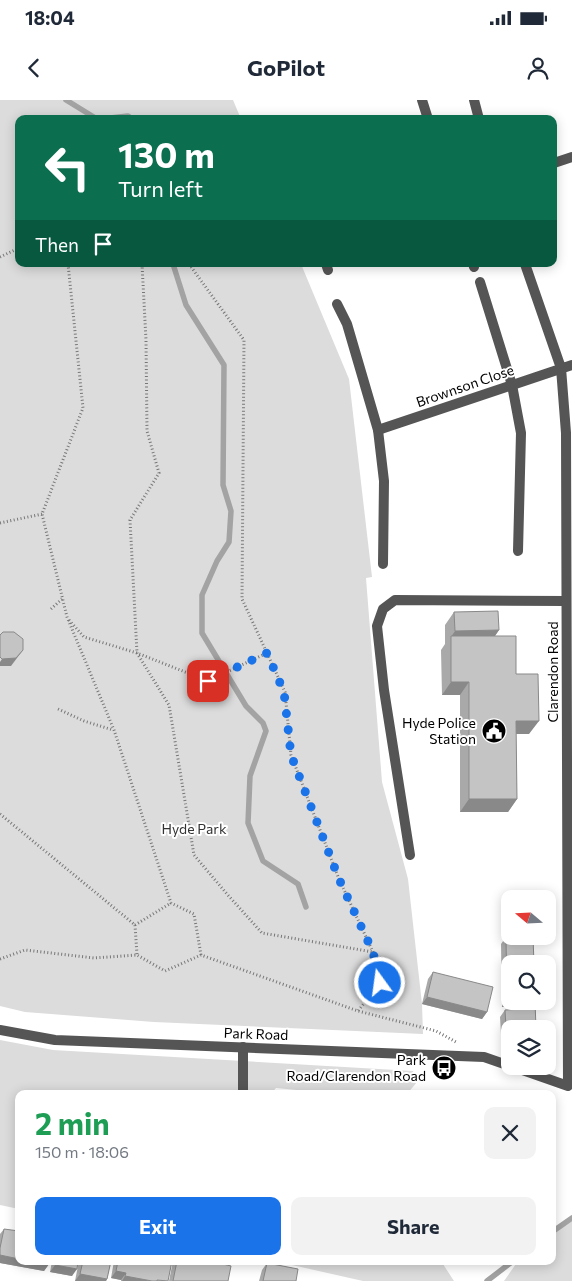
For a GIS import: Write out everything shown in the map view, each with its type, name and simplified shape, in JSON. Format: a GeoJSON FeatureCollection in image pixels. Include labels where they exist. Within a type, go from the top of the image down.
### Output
{"type":"FeatureCollection","features":[{"type":"Feature","properties":{"kind":"street"},"geometry":{"type":"LineString","coordinates":[[422,100],[427,115]]}},
{"type":"Feature","properties":{"kind":"street"},"geometry":{"type":"LineString","coordinates":[[474,100],[478,115]]}},
{"type":"Feature","properties":{"kind":"street"},"geometry":{"type":"LineString","coordinates":[[557,162],[572,157]]}},
{"type":"Feature","properties":{"kind":"street","name":"Clarendon Road"},"geometry":{"type":"LineString","coordinates":[[526,267],[561,368],[566,433],[569,566],[566,601],[570,1089]]}},
{"type":"Feature","properties":{"kind":"street"},"geometry":{"type":"LineString","coordinates":[[480,282],[512,385],[521,433],[518,551]]}},
{"type":"Feature","properties":{"kind":"street"},"geometry":{"type":"LineString","coordinates":[[337,304],[347,324],[378,430],[384,481],[383,564]]}},
{"type":"Feature","properties":{"kind":"street","name":"Brownson Close"},"geometry":{"type":"LineString","coordinates":[[378,430],[572,365]]}},
{"type":"Feature","properties":{"kind":"street"},"geometry":{"type":"LineString","coordinates":[[410,854],[384,690],[379,646],[377,626],[383,609],[395,600],[566,601]]}},
{"type":"Feature","properties":{"kind":"street","name":"Park Road"},"geometry":{"type":"LineString","coordinates":[[0,1030],[55,1040],[484,1057],[501,1063]]}},
{"type":"Feature","properties":{"kind":"street"},"geometry":{"type":"LineString","coordinates":[[243,1047],[243,1090]]}},
{"type":"Feature","properties":{"kind":"street","name":"Park Road"},"geometry":{"type":"LineString","coordinates":[[534,1075],[570,1089]]}},
{"type":"Feature","properties":{"kind":"path"},"geometry":{"type":"LineString","coordinates":[[0,257],[15,250]]}},
{"type":"Feature","properties":{"kind":"path"},"geometry":{"type":"LineString","coordinates":[[68,267],[83,408],[42,514],[67,617],[114,730],[171,903],[194,914],[201,955]]}},
{"type":"Feature","properties":{"kind":"path"},"geometry":{"type":"LineString","coordinates":[[142,267],[146,340],[147,431],[158,473],[130,520],[137,653],[170,705],[194,855],[262,933],[373,952]]}},
{"type":"Feature","properties":{"kind":"path"},"geometry":{"type":"LineString","coordinates":[[191,267],[244,340],[242,599],[284,692],[291,755],[339,879],[373,952],[380,983],[358,1011]]}},
{"type":"Feature","properties":{"kind":"path"},"geometry":{"type":"LineString","coordinates":[[0,523],[42,514]]}},
{"type":"Feature","properties":{"kind":"path"},"geometry":{"type":"LineString","coordinates":[[51,609],[62,599]]}},
{"type":"Feature","properties":{"kind":"path"},"geometry":{"type":"LineString","coordinates":[[67,617],[84,637],[137,653],[208,681],[267,653]]}},
{"type":"Feature","properties":{"kind":"path"},"geometry":{"type":"LineString","coordinates":[[58,708],[84,721],[114,730]]}},
{"type":"Feature","properties":{"kind":"path"},"geometry":{"type":"LineString","coordinates":[[0,814],[135,925],[137,955]]}},
{"type":"Feature","properties":{"kind":"path"},"geometry":{"type":"LineString","coordinates":[[135,925],[171,903]]}},
{"type":"Feature","properties":{"kind":"path"},"geometry":{"type":"LineString","coordinates":[[0,959],[25,950],[94,958],[137,955],[165,971],[201,955],[358,1011],[436,1031],[460,1044]]}},
{"type":"Feature","properties":{"kind":"green space","name":"Hyde Park"},"geometry":{"type":"Polygon","coordinates":[[[0,100],[233,100],[239,115],[15,115],[15,267],[302,267],[349,379],[372,577],[366,578],[382,782],[408,879],[422,1004],[423,1034],[154,1022],[25,1012],[0,1006],[0,100]]]}},
{"type":"Feature","properties":{"kind":"green space"},"geometry":{"type":"Polygon","coordinates":[[[0,1040],[53,1050],[413,1071],[417,1082],[410,1090],[297,1090],[276,1088],[274,1090],[15,1090],[15,1208],[0,1205],[0,1040]]]}},
{"type":"Feature","properties":{"kind":"green space"},"geometry":{"type":"Polygon","coordinates":[[[572,1216],[572,1281],[504,1281],[515,1265],[556,1265],[556,1229],[572,1216]]]}},
{"type":"Feature","properties":{"kind":"green space"},"geometry":{"type":"Polygon","coordinates":[[[292,1265],[444,1265],[454,1281],[363,1281],[292,1265]]]}},
{"type":"Feature","properties":{"kind":"building"},"geometry":{"type":"Polygon","coordinates":[[[498,611],[499,630],[455,631],[454,612],[498,611]]]}},
{"type":"Feature","properties":{"kind":"building"},"geometry":{"type":"Polygon","coordinates":[[[3,632],[14,632],[23,639],[23,650],[16,658],[2,659],[0,657],[0,635],[3,632]]]}},
{"type":"Feature","properties":{"kind":"building","name":"Hyde Police Station"},"geometry":{"type":"Polygon","coordinates":[[[451,636],[516,636],[516,674],[538,674],[539,721],[516,721],[517,799],[469,799],[469,682],[451,682],[451,636]]]}},
{"type":"Feature","properties":{"kind":"building"},"geometry":{"type":"Polygon","coordinates":[[[506,945],[533,945],[534,955],[506,955],[506,945]]]}},
{"type":"Feature","properties":{"kind":"building"},"geometry":{"type":"Polygon","coordinates":[[[433,972],[493,987],[487,1012],[427,997],[433,972]]]}},
{"type":"Feature","properties":{"kind":"building"},"geometry":{"type":"Polygon","coordinates":[[[505,1010],[535,1010],[536,1020],[506,1020],[505,1010]]]}},
{"type":"Feature","properties":{"kind":"building"},"geometry":{"type":"Polygon","coordinates":[[[4,1229],[15,1230],[15,1258],[0,1255],[4,1229]]]}},
{"type":"Feature","properties":{"kind":"building"},"geometry":{"type":"Polygon","coordinates":[[[55,1265],[78,1265],[77,1269],[55,1265]]]}},
{"type":"Feature","properties":{"kind":"building"},"geometry":{"type":"Polygon","coordinates":[[[82,1265],[110,1265],[107,1279],[80,1274],[82,1265]]]}},
{"type":"Feature","properties":{"kind":"building"},"geometry":{"type":"Polygon","coordinates":[[[117,1265],[171,1265],[168,1281],[152,1281],[125,1276],[126,1273],[116,1271],[117,1265]]]}},
{"type":"Feature","properties":{"kind":"building"},"geometry":{"type":"Polygon","coordinates":[[[176,1265],[231,1266],[228,1281],[173,1281],[176,1265]]]}},
{"type":"Feature","properties":{"kind":"building"},"geometry":{"type":"Polygon","coordinates":[[[267,1265],[298,1269],[296,1281],[263,1281],[267,1265]]]}},
{"type":"Feature","properties":{"kind":"waterway"},"geometry":{"type":"LineString","coordinates":[[66,100],[90,115]]}},
{"type":"Feature","properties":{"kind":"waterway"},"geometry":{"type":"LineString","coordinates":[[174,267],[186,305],[224,365],[223,485],[231,511],[229,542],[217,561],[202,595],[202,633],[246,706],[263,723],[266,731],[250,776],[248,823],[263,861],[298,884],[306,907]]}},
{"type":"Feature","properties":{"kind":"waterway"},"geometry":{"type":"LineString","coordinates":[[556,1229],[572,1218]]}},
{"type":"Feature","properties":{"kind":"waterway"},"geometry":{"type":"LineString","coordinates":[[487,1281],[508,1265]]}},
{"type":"Feature","properties":{"kind":"place","name":"Hyde Police Station"},"geometry":{"type":"Point","coordinates":[494,731]}},
{"type":"Feature","properties":{"kind":"place","name":"Park Road/Clarendon Road"},"geometry":{"type":"Point","coordinates":[444,1068]}},
{"type":"Feature","properties":{"kind":"route"},"geometry":{"type":"LineString","coordinates":[[208,681],[267,653],[284,692],[291,755],[339,879],[373,952],[380,983]]}}]}
